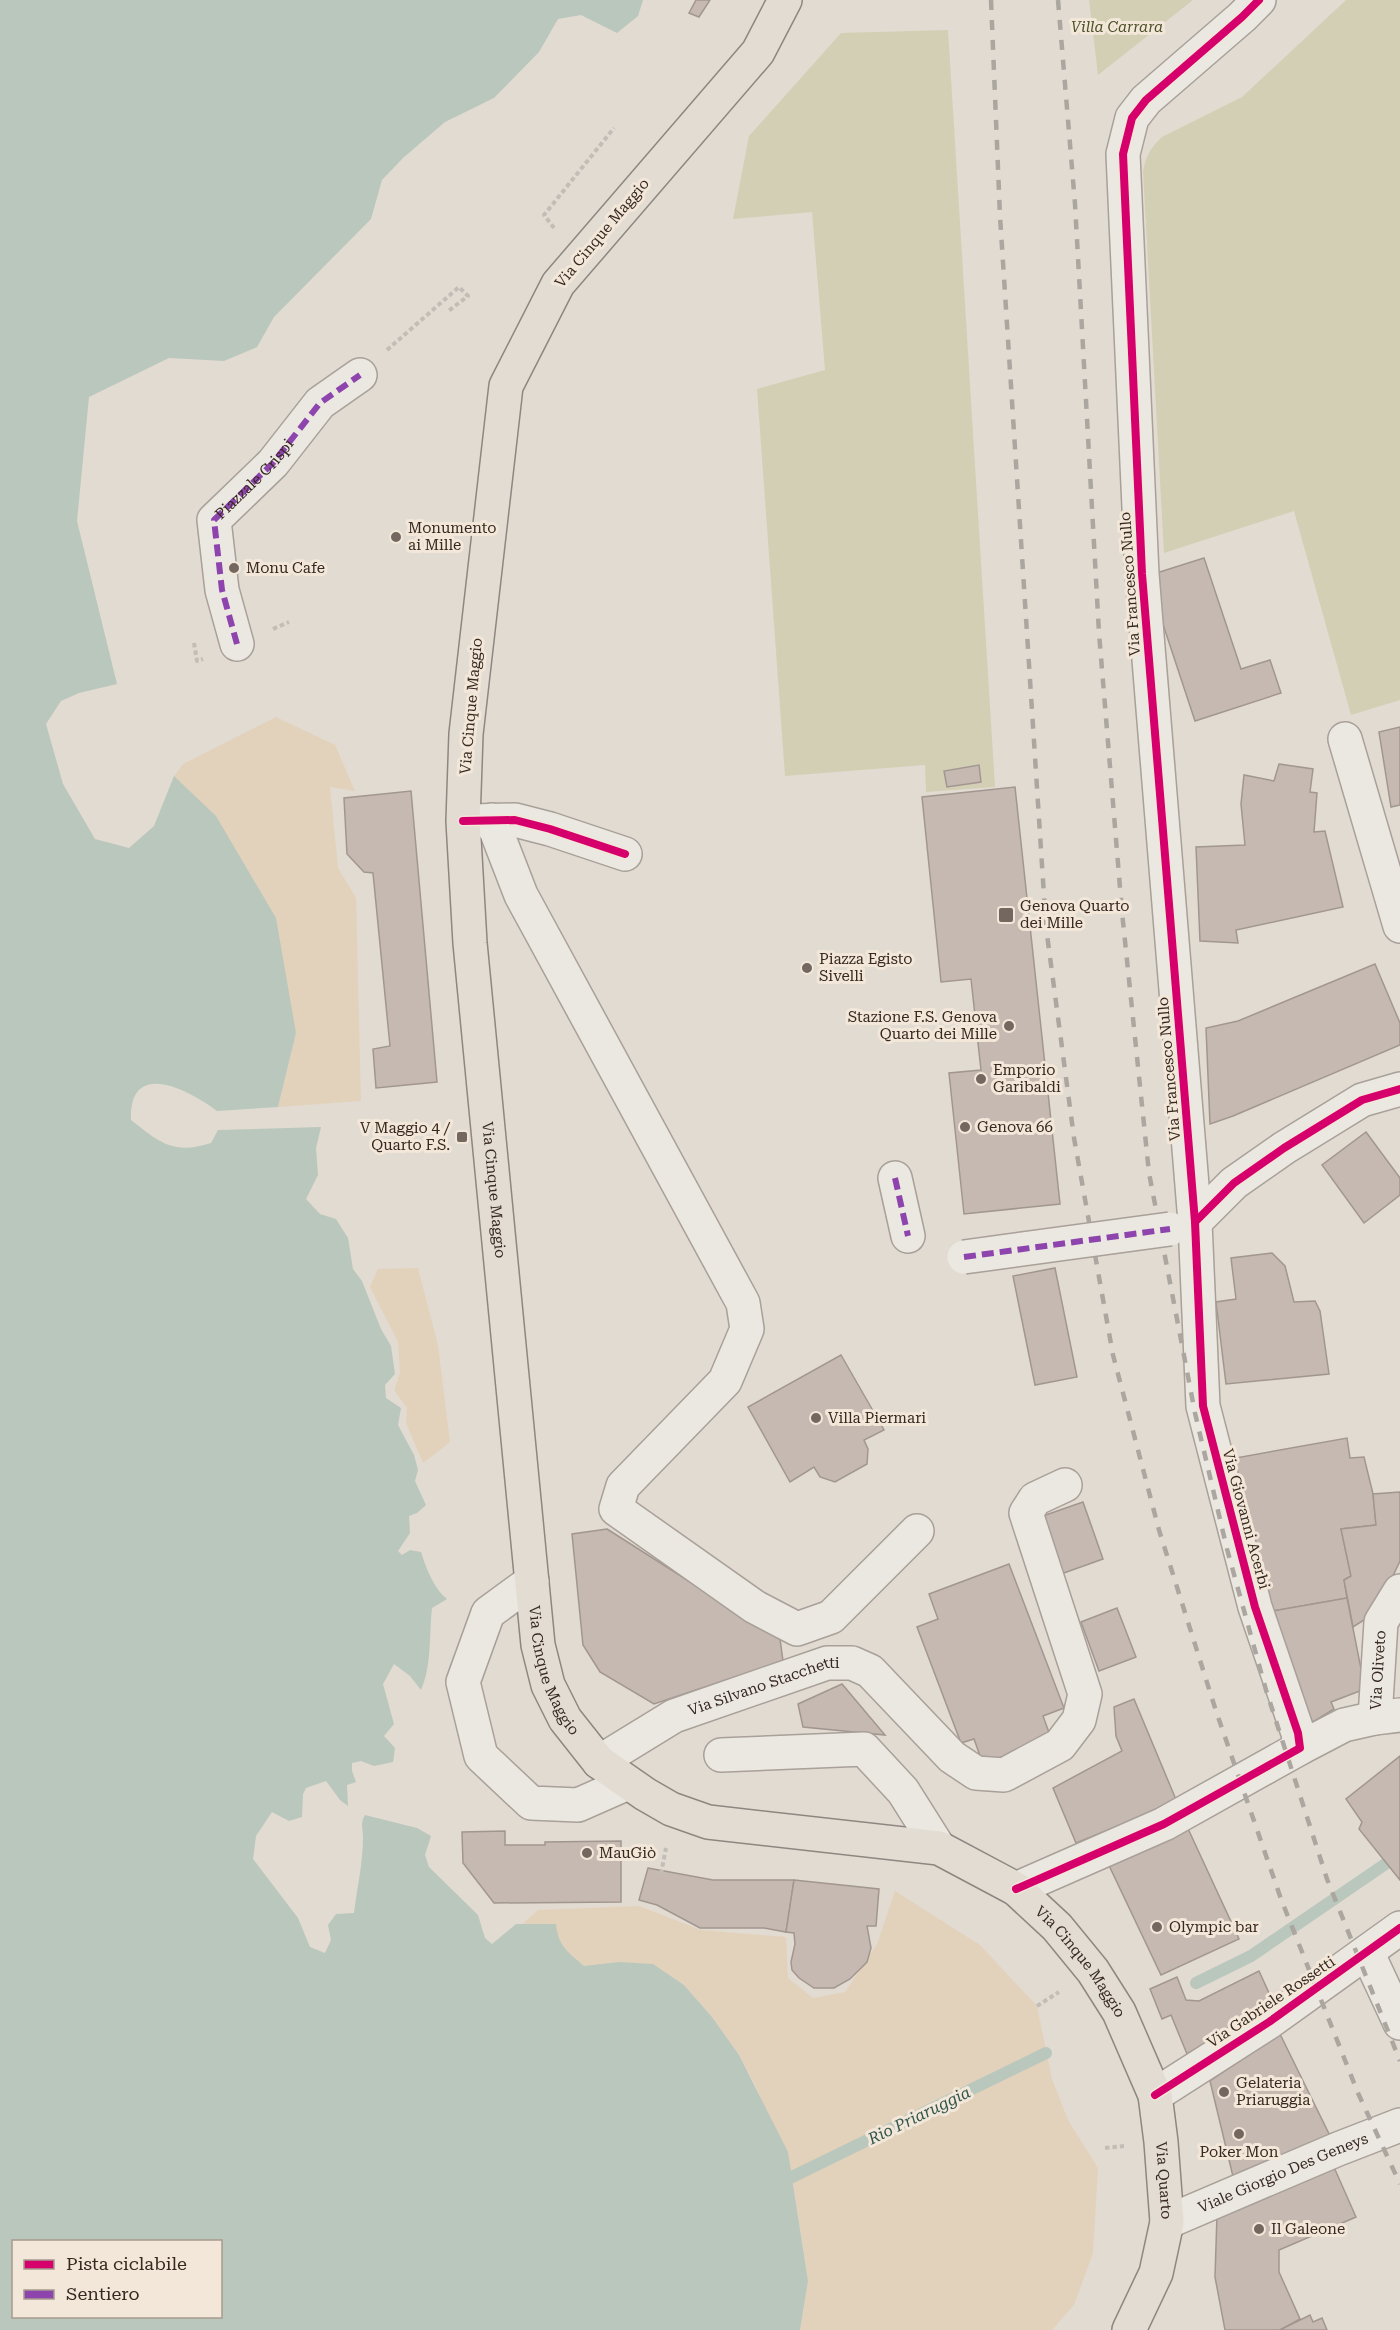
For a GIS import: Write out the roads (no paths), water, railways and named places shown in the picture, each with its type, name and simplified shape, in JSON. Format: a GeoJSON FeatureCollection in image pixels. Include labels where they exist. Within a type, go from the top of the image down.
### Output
{"type":"FeatureCollection","features":[{"type":"Feature","properties":{"kind":"main road","name":"Via Cinque Maggio"},"geometry":{"type":"LineString","coordinates":[[785,0],[758,52],[558,284],[506,386],[465,734],[478,821],[470,943],[538,1645],[548,1685],[565,1719],[599,1762],[671,1809],[708,1822],[939,1848],[1016,1889],[1057,1927],[1093,1971],[1119,2012],[1155,2096]]}},
{"type":"Feature","properties":{"kind":"main road","name":"Via Quarto"},"geometry":{"type":"LineString","coordinates":[[1128,2330],[1156,2273],[1167,2222],[1155,2096]]}},
{"type":"Feature","properties":{"kind":"street","name":"Via Francesco Nullo"},"geometry":{"type":"LineString","coordinates":[[1182,1226],[1142,584],[1123,154],[1132,118],[1146,100],[1259,0]]}},
{"type":"Feature","properties":{"kind":"street","name":"Piazzale Crispi"},"geometry":{"type":"LineString","coordinates":[[237,644],[222,590],[214,520],[273,464],[320,403],[360,375]]}},
{"type":"Feature","properties":{"kind":"street"},"geometry":{"type":"LineString","coordinates":[[1345,739],[1400,926]]}},
{"type":"Feature","properties":{"kind":"street"},"geometry":{"type":"LineString","coordinates":[[625,854],[515,820],[478,821],[521,895],[743,1303],[747,1329],[725,1381],[623,1486],[616,1509],[755,1607],[797,1629],[831,1617],[917,1531]]}},
{"type":"Feature","properties":{"kind":"street"},"geometry":{"type":"LineString","coordinates":[[964,1257],[1182,1226],[1234,1183],[1284,1149],[1362,1100],[1400,1089]]}},
{"type":"Feature","properties":{"kind":"street"},"geometry":{"type":"LineString","coordinates":[[895,1178],[908,1236]]}},
{"type":"Feature","properties":{"kind":"street","name":"Via Giovanni Acerbi"},"geometry":{"type":"LineString","coordinates":[[1182,1226],[1203,1406],[1255,1607],[1298,1733],[1300,1748]]}},
{"type":"Feature","properties":{"kind":"street","name":"Via Silvano Stacchetti"},"geometry":{"type":"LineString","coordinates":[[599,1762],[674,1716],[827,1663],[852,1663],[870,1671],[952,1757],[976,1773],[1004,1775],[1060,1745],[1079,1720],[1084,1694],[1026,1513],[1035,1499],[1065,1485]]}},
{"type":"Feature","properties":{"kind":"street"},"geometry":{"type":"LineString","coordinates":[[532,1581],[488,1613],[463,1682],[481,1756],[531,1803],[578,1805],[628,1783]]}},
{"type":"Feature","properties":{"kind":"street","name":"Via Oliveto"},"geometry":{"type":"LineString","coordinates":[[1300,1748],[1344,1725],[1388,1716],[1381,1622],[1400,1591]]}},
{"type":"Feature","properties":{"kind":"street"},"geometry":{"type":"LineString","coordinates":[[1016,1889],[1164,1824],[1300,1748]]}},
{"type":"Feature","properties":{"kind":"street"},"geometry":{"type":"LineString","coordinates":[[721,1755],[864,1749],[903,1791],[939,1848]]}},
{"type":"Feature","properties":{"kind":"street","name":"Via Gabriele Rossetti"},"geometry":{"type":"LineString","coordinates":[[1155,2096],[1269,2022],[1400,1928]]}},
{"type":"Feature","properties":{"kind":"street"},"geometry":{"type":"LineString","coordinates":[[1367,1952],[1400,2023]]}},
{"type":"Feature","properties":{"kind":"street","name":"Viale Giorgio Des Geneys"},"geometry":{"type":"LineString","coordinates":[[1167,2222],[1400,2125]]}},
{"type":"Feature","properties":{"kind":"waterway","name":"Rio Priaruggia"},"geometry":{"type":"LineString","coordinates":[[1196,1983],[1251,1956],[1400,1854]]}},
{"type":"Feature","properties":{"kind":"waterway","name":"Rio Priaruggia"},"geometry":{"type":"LineString","coordinates":[[792,2177],[1046,2053]]}},
{"type":"Feature","properties":{"kind":"railway"},"geometry":{"type":"LineString","coordinates":[[991,0],[1000,216],[1046,927],[1074,1138],[1113,1355],[1159,1530],[1216,1711],[1281,1899],[1358,2093],[1400,2184]]}},
{"type":"Feature","properties":{"kind":"railway"},"geometry":{"type":"LineString","coordinates":[[1058,0],[1075,204],[1099,633],[1122,912],[1149,1173],[1195,1413],[1227,1549],[1266,1690],[1327,1879],[1400,2061]]}},
{"type":"Feature","properties":{"kind":"place","name":"Monumento ai Mille"},"geometry":{"type":"Point","coordinates":[396,537]}},
{"type":"Feature","properties":{"kind":"place","name":"Monu Cafe"},"geometry":{"type":"Point","coordinates":[234,568]}},
{"type":"Feature","properties":{"kind":"place","name":"Genova Quarto dei Mille"},"geometry":{"type":"Point","coordinates":[1006,915]}},
{"type":"Feature","properties":{"kind":"place","name":"Piazza Egisto Sivelli"},"geometry":{"type":"Point","coordinates":[807,968]}},
{"type":"Feature","properties":{"kind":"place","name":"Stazione F.S. Genova Quarto dei Mille"},"geometry":{"type":"Point","coordinates":[1009,1026]}},
{"type":"Feature","properties":{"kind":"place","name":"Emporio Garibaldi"},"geometry":{"type":"Point","coordinates":[981,1079]}},
{"type":"Feature","properties":{"kind":"place","name":"Genova 66"},"geometry":{"type":"Point","coordinates":[965,1127]}},
{"type":"Feature","properties":{"kind":"place","name":"V Maggio 4 / Quarto F.S."},"geometry":{"type":"Point","coordinates":[462,1137]}},
{"type":"Feature","properties":{"kind":"place","name":"Villa Piermari"},"geometry":{"type":"Point","coordinates":[816,1418]}},
{"type":"Feature","properties":{"kind":"place","name":"MauGiò"},"geometry":{"type":"Point","coordinates":[587,1853]}},
{"type":"Feature","properties":{"kind":"place","name":"Olympic bar"},"geometry":{"type":"Point","coordinates":[1157,1927]}},
{"type":"Feature","properties":{"kind":"place","name":"Gelateria Priaruggia"},"geometry":{"type":"Point","coordinates":[1224,2092]}},
{"type":"Feature","properties":{"kind":"place","name":"Poker Mon"},"geometry":{"type":"Point","coordinates":[1239,2134]}},
{"type":"Feature","properties":{"kind":"place","name":"Il Galeone"},"geometry":{"type":"Point","coordinates":[1259,2229]}},
{"type":"Feature","properties":{"kind":"park label","name":"Villa Carrara"},"geometry":{"type":"Point","coordinates":[1117,27]}}]}
